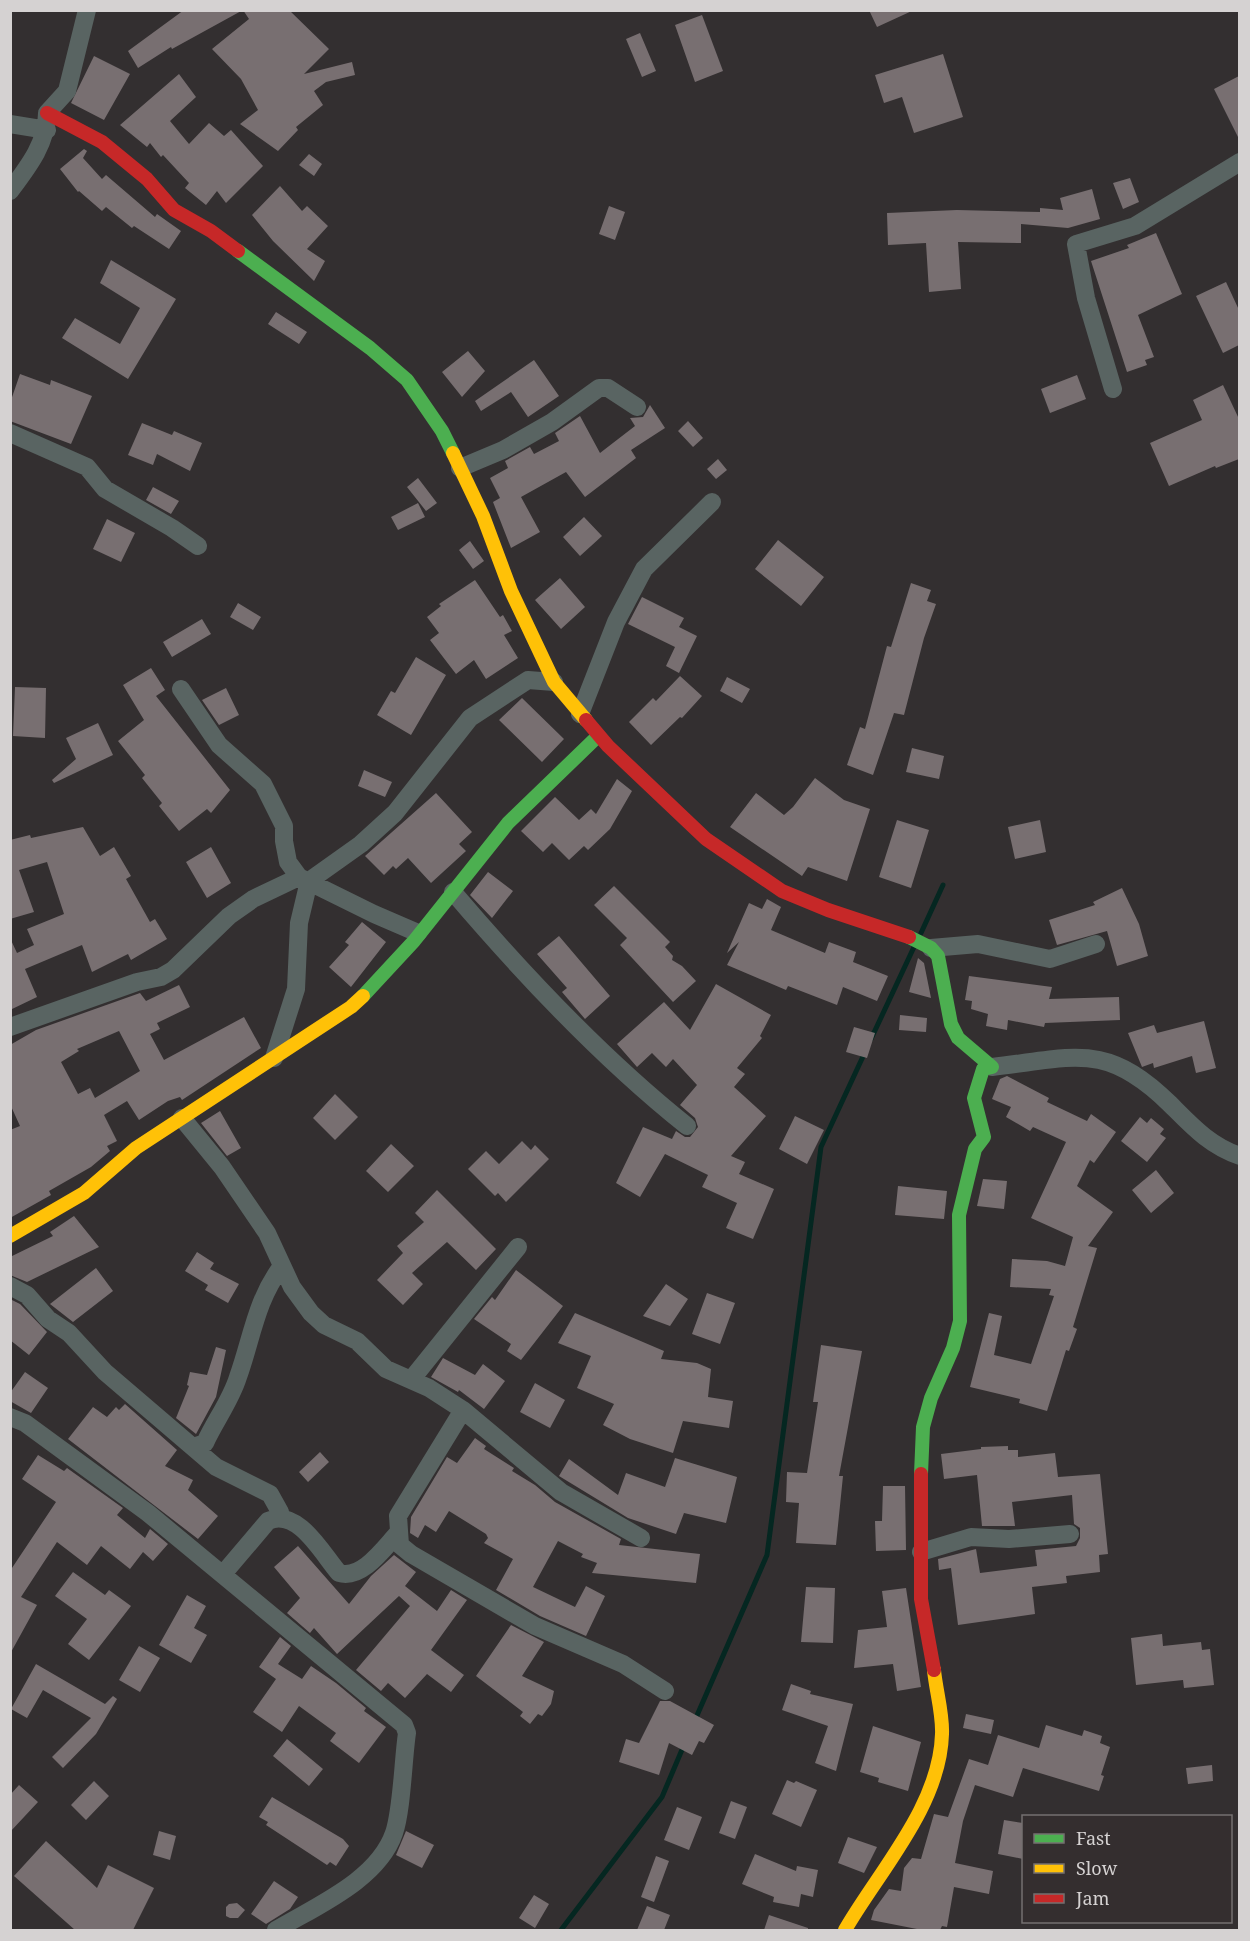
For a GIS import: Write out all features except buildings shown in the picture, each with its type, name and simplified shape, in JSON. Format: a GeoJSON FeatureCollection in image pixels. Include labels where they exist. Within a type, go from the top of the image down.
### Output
{"type":"FeatureCollection","features":[{"type":"Feature","properties":{"kind":"street"},"geometry":{"type":"LineString","coordinates":[[10,190],[30,164],[47,121],[67,91],[87,10]]}},
{"type":"Feature","properties":{"kind":"street"},"geometry":{"type":"LineString","coordinates":[[10,124],[47,121],[102,142],[147,179],[174,210],[211,231],[370,348],[407,380],[425,403],[460,468],[483,516],[511,591],[543,654],[554,682],[583,718],[603,741],[706,839],[782,891],[828,910],[918,940],[932,948],[938,956],[951,1024],[958,1038],[992,1067]]}},
{"type":"Feature","properties":{"kind":"street"},"geometry":{"type":"LineString","coordinates":[[1113,389],[1086,297],[1076,244],[1135,226],[1239,162]]}},
{"type":"Feature","properties":{"kind":"street"},"geometry":{"type":"LineString","coordinates":[[460,468],[503,450],[552,422],[599,388],[608,388],[637,407]]}},
{"type":"Feature","properties":{"kind":"street"},"geometry":{"type":"LineString","coordinates":[[10,433],[87,467],[105,489],[198,546]]}},
{"type":"Feature","properties":{"kind":"street"},"geometry":{"type":"LineString","coordinates":[[583,718],[616,622],[644,569],[712,502]]}},
{"type":"Feature","properties":{"kind":"street"},"geometry":{"type":"LineString","coordinates":[[528,680],[543,654]]}},
{"type":"Feature","properties":{"kind":"street"},"geometry":{"type":"LineString","coordinates":[[10,1028],[137,982],[161,977],[173,970],[245,905],[304,879],[361,844],[395,813],[470,718],[511,688],[528,680],[554,682]]}},
{"type":"Feature","properties":{"kind":"street"},"geometry":{"type":"LineString","coordinates":[[181,688],[219,746],[263,784],[284,826],[288,862],[304,879],[418,933]]}},
{"type":"Feature","properties":{"kind":"street"},"geometry":{"type":"LineString","coordinates":[[10,1236],[84,1193],[136,1148],[351,1007],[369,991],[510,821],[603,741]]}},
{"type":"Feature","properties":{"kind":"street"},"geometry":{"type":"LineString","coordinates":[[274,1058],[296,989],[304,879]]}},
{"type":"Feature","properties":{"kind":"street"},"geometry":{"type":"LineString","coordinates":[[453,892],[562,1012],[652,1098],[687,1125]]}},
{"type":"Feature","properties":{"kind":"street"},"geometry":{"type":"LineString","coordinates":[[932,948],[978,944],[1050,959],[1096,944]]}},
{"type":"Feature","properties":{"kind":"street"},"geometry":{"type":"LineString","coordinates":[[845,1930],[861,1902],[900,1848],[923,1803],[937,1763],[942,1734],[941,1715],[921,1599],[920,1493],[923,1427],[931,1398],[953,1348],[960,1321],[958,1215],[972,1159],[984,1137],[974,1098],[983,1069],[1080,1056],[1099,1058],[1146,1082],[1210,1143],[1239,1156]]}},
{"type":"Feature","properties":{"kind":"street"},"geometry":{"type":"LineString","coordinates":[[182,1118],[222,1167],[267,1233],[292,1287],[311,1313],[324,1325],[357,1341],[386,1369],[429,1388],[463,1410],[561,1492],[641,1538]]}},
{"type":"Feature","properties":{"kind":"street"},"geometry":{"type":"LineString","coordinates":[[411,1380],[518,1247]]}},
{"type":"Feature","properties":{"kind":"street"},"geometry":{"type":"LineString","coordinates":[[193,1447],[205,1443],[225,1407],[238,1379],[257,1311],[269,1283],[282,1266]]}},
{"type":"Feature","properties":{"kind":"street"},"geometry":{"type":"LineString","coordinates":[[10,1286],[27,1295],[48,1319],[69,1333],[105,1372],[193,1447],[234,1479],[270,1494],[280,1512],[280,1517]]}},
{"type":"Feature","properties":{"kind":"street"},"geometry":{"type":"LineString","coordinates":[[463,1410],[398,1516],[400,1545],[411,1554],[535,1626],[623,1664],[665,1691]]}},
{"type":"Feature","properties":{"kind":"street"},"geometry":{"type":"LineString","coordinates":[[10,1417],[25,1423],[148,1513],[398,1720],[406,1733],[395,1832],[383,1857],[366,1875],[276,1930]]}},
{"type":"Feature","properties":{"kind":"street"},"geometry":{"type":"LineString","coordinates":[[223,1574],[268,1521],[280,1517],[306,1532],[339,1573],[348,1575],[371,1560],[398,1533]]}},
{"type":"Feature","properties":{"kind":"street"},"geometry":{"type":"LineString","coordinates":[[921,1552],[971,1537],[1009,1539],[1070,1534]]}},
{"type":"Feature","properties":{"kind":"waterway"},"geometry":{"type":"LineString","coordinates":[[921,933],[943,885]]}},
{"type":"Feature","properties":{"kind":"waterway"},"geometry":{"type":"LineString","coordinates":[[871,1039],[914,947]]}},
{"type":"Feature","properties":{"kind":"waterway"},"geometry":{"type":"LineString","coordinates":[[695,1720],[767,1555],[821,1147],[866,1050]]}},
{"type":"Feature","properties":{"kind":"waterway"},"geometry":{"type":"LineString","coordinates":[[561,1930],[662,1797],[684,1745]]}},
{"type":"Feature","properties":{"kind":"traffic: fast"},"geometry":{"type":"LineString","coordinates":[[238,251],[370,348],[407,380],[442,431],[453,453]]}},
{"type":"Feature","properties":{"kind":"traffic: fast"},"geometry":{"type":"LineString","coordinates":[[363,996],[414,941],[508,823],[597,737]]}},
{"type":"Feature","properties":{"kind":"traffic: fast"},"geometry":{"type":"LineString","coordinates":[[909,937],[931,948],[938,956],[951,1024],[958,1038],[992,1067],[983,1069],[974,1098],[984,1137],[975,1149],[959,1215],[960,1321],[953,1348],[931,1398],[923,1427],[921,1474]]}},
{"type":"Feature","properties":{"kind":"traffic: slow"},"geometry":{"type":"LineString","coordinates":[[453,453],[483,516],[511,591],[554,682],[586,720]]}},
{"type":"Feature","properties":{"kind":"traffic: slow"},"geometry":{"type":"LineString","coordinates":[[10,1236],[84,1193],[136,1148],[351,1007],[363,996]]}},
{"type":"Feature","properties":{"kind":"traffic: slow"},"geometry":{"type":"LineString","coordinates":[[845,1930],[906,1837],[931,1787],[939,1761],[942,1734],[934,1670]]}},
{"type":"Feature","properties":{"kind":"traffic: jam"},"geometry":{"type":"LineString","coordinates":[[47,113],[102,142],[147,179],[174,210],[211,231],[238,251]]}},
{"type":"Feature","properties":{"kind":"traffic: jam"},"geometry":{"type":"LineString","coordinates":[[586,720],[608,746],[706,839],[782,891],[828,910],[909,937]]}},
{"type":"Feature","properties":{"kind":"traffic: jam"},"geometry":{"type":"LineString","coordinates":[[921,1474],[921,1599],[934,1670]]}}]}
